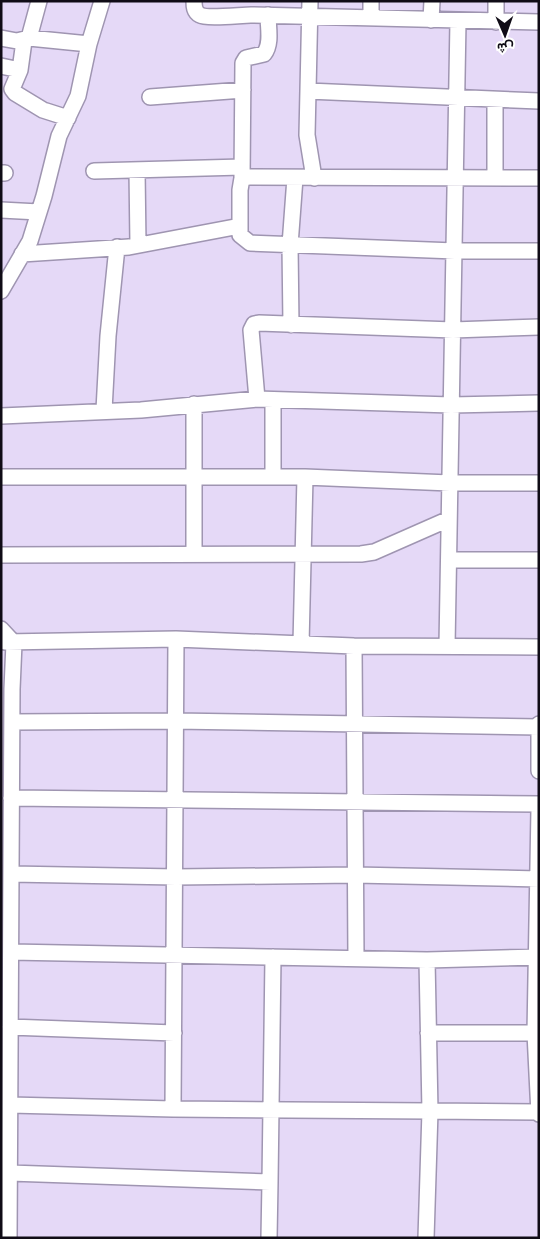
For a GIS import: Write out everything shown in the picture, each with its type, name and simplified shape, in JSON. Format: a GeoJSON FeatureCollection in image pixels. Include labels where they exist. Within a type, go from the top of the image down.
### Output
{"type":"FeatureCollection","features":[{"type":"Feature","properties":{"kind":"street"},"geometry":{"type":"LineString","coordinates":[[38,1],[26,39],[20,70],[12,89],[15,93],[43,110],[68,118]]}},
{"type":"Feature","properties":{"kind":"street"},"geometry":{"type":"LineString","coordinates":[[1,291],[30,241],[59,136],[78,96],[89,44],[102,1]]}},
{"type":"Feature","properties":{"kind":"street"},"geometry":{"type":"LineString","coordinates":[[194,1],[195,11],[199,15],[208,17],[251,8],[268,15],[539,22]]}},
{"type":"Feature","properties":{"kind":"street"},"geometry":{"type":"LineString","coordinates":[[310,1],[307,135],[314,178]]}},
{"type":"Feature","properties":{"kind":"street"},"geometry":{"type":"LineString","coordinates":[[371,1],[371,18]]}},
{"type":"Feature","properties":{"kind":"street"},"geometry":{"type":"LineString","coordinates":[[431,20],[432,1]]}},
{"type":"Feature","properties":{"kind":"street"},"geometry":{"type":"LineString","coordinates":[[496,1],[496,22]]}},
{"type":"Feature","properties":{"kind":"street"},"geometry":{"type":"LineString","coordinates":[[268,15],[269,42],[267,50],[264,54],[246,58],[243,63],[240,235],[250,243],[455,251],[539,252]]}},
{"type":"Feature","properties":{"kind":"street"},"geometry":{"type":"LineString","coordinates":[[447,646],[458,21]]}},
{"type":"Feature","properties":{"kind":"street"},"geometry":{"type":"LineString","coordinates":[[1,38],[17,41],[26,39],[89,44]]}},
{"type":"Feature","properties":{"kind":"street"},"geometry":{"type":"LineString","coordinates":[[1,66],[20,70]]}},
{"type":"Feature","properties":{"kind":"street"},"geometry":{"type":"LineString","coordinates":[[150,97],[243,90]]}},
{"type":"Feature","properties":{"kind":"street"},"geometry":{"type":"LineString","coordinates":[[308,91],[457,99],[539,101]]}},
{"type":"Feature","properties":{"kind":"street"},"geometry":{"type":"LineString","coordinates":[[495,100],[495,178]]}},
{"type":"Feature","properties":{"kind":"street"},"geometry":{"type":"LineString","coordinates":[[137,170],[138,245]]}},
{"type":"Feature","properties":{"kind":"street"},"geometry":{"type":"LineString","coordinates":[[94,171],[242,172],[295,178],[539,178]]}},
{"type":"Feature","properties":{"kind":"street"},"geometry":{"type":"LineString","coordinates":[[291,325],[290,245],[295,178]]}},
{"type":"Feature","properties":{"kind":"street"},"geometry":{"type":"LineString","coordinates":[[1,210],[39,212]]}},
{"type":"Feature","properties":{"kind":"street"},"geometry":{"type":"LineString","coordinates":[[22,254],[117,248],[240,226]]}},
{"type":"Feature","properties":{"kind":"street"},"geometry":{"type":"LineString","coordinates":[[104,410],[108,336],[117,248]]}},
{"type":"Feature","properties":{"kind":"street"},"geometry":{"type":"LineString","coordinates":[[257,399],[252,327],[259,323],[453,330],[539,327]]}},
{"type":"Feature","properties":{"kind":"street"},"geometry":{"type":"LineString","coordinates":[[1,416],[104,410],[142,410],[257,399],[451,405],[539,402]]}},
{"type":"Feature","properties":{"kind":"street"},"geometry":{"type":"LineString","coordinates":[[273,400],[273,477]]}},
{"type":"Feature","properties":{"kind":"street"},"geometry":{"type":"LineString","coordinates":[[194,404],[194,554]]}},
{"type":"Feature","properties":{"kind":"street"},"geometry":{"type":"LineString","coordinates":[[1,477],[306,477],[450,483],[539,483]]}},
{"type":"Feature","properties":{"kind":"street"},"geometry":{"type":"LineString","coordinates":[[301,644],[306,477]]}},
{"type":"Feature","properties":{"kind":"street"},"geometry":{"type":"LineString","coordinates":[[1,555],[361,554],[374,552],[449,519]]}},
{"type":"Feature","properties":{"kind":"street"},"geometry":{"type":"LineString","coordinates":[[449,560],[539,560]]}},
{"type":"Feature","properties":{"kind":"street"},"geometry":{"type":"LineString","coordinates":[[1,629],[8,643],[7,689],[12,722],[6,765],[11,798],[6,842],[11,874],[6,924],[10,952],[6,1001],[10,1027],[6,1073],[10,1105],[5,1153],[10,1173],[7,1232]]}},
{"type":"Feature","properties":{"kind":"street"},"geometry":{"type":"LineString","coordinates":[[173,1109],[176,877],[176,639]]}},
{"type":"Feature","properties":{"kind":"street"},"geometry":{"type":"LineString","coordinates":[[8,643],[176,639],[354,646],[539,647]]}},
{"type":"Feature","properties":{"kind":"street"},"geometry":{"type":"LineString","coordinates":[[354,646],[356,958]]}},
{"type":"Feature","properties":{"kind":"street"},"geometry":{"type":"LineString","coordinates":[[12,722],[539,726],[539,771]]}},
{"type":"Feature","properties":{"kind":"street"},"geometry":{"type":"LineString","coordinates":[[11,798],[539,804]]}},
{"type":"Feature","properties":{"kind":"street"},"geometry":{"type":"LineString","coordinates":[[10,1105],[173,1109],[538,1113],[539,809]]}},
{"type":"Feature","properties":{"kind":"street"},"geometry":{"type":"LineString","coordinates":[[11,874],[176,877],[355,876],[538,880]]}},
{"type":"Feature","properties":{"kind":"street"},"geometry":{"type":"LineString","coordinates":[[10,952],[427,960],[538,957]]}},
{"type":"Feature","properties":{"kind":"street"},"geometry":{"type":"LineString","coordinates":[[269,1238],[273,957]]}},
{"type":"Feature","properties":{"kind":"street"},"geometry":{"type":"LineString","coordinates":[[426,1238],[430,1111],[427,960]]}},
{"type":"Feature","properties":{"kind":"street"},"geometry":{"type":"LineString","coordinates":[[10,1027],[174,1033]]}},
{"type":"Feature","properties":{"kind":"street"},"geometry":{"type":"LineString","coordinates":[[428,1033],[537,1033]]}},
{"type":"Feature","properties":{"kind":"street"},"geometry":{"type":"LineString","coordinates":[[10,1173],[270,1182]]}}]}
